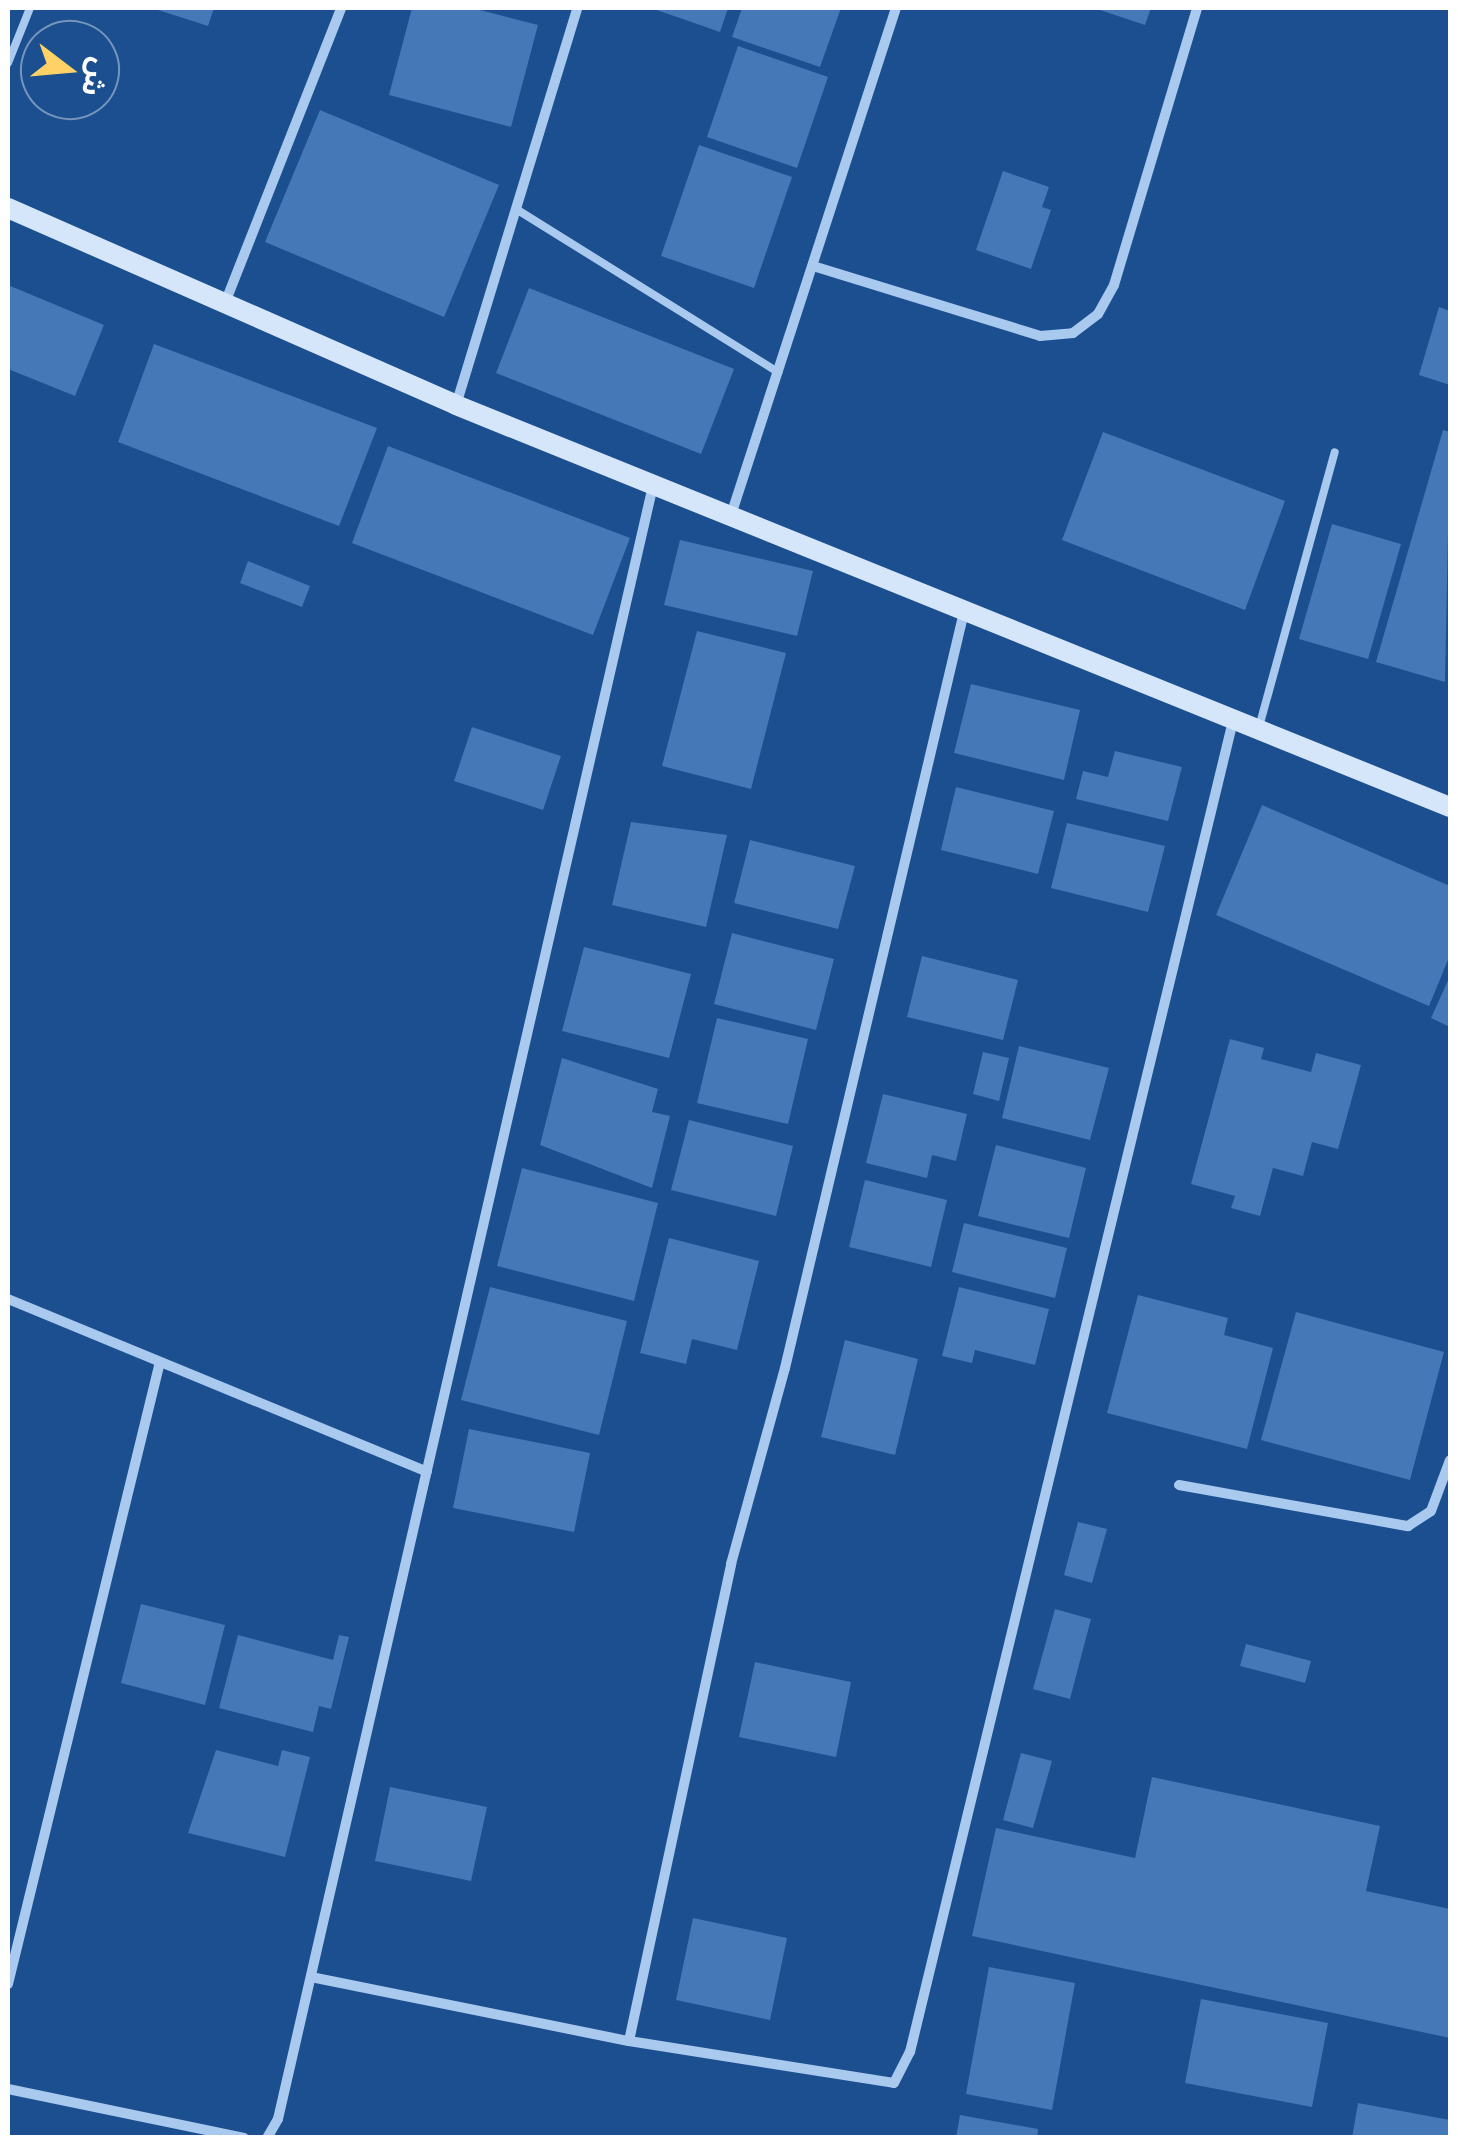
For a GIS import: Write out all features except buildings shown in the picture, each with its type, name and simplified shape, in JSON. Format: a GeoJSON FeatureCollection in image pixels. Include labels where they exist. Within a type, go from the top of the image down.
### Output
{"type":"FeatureCollection","features":[{"type":"Feature","properties":{"kind":"street"},"geometry":{"type":"LineString","coordinates":[[225,303],[341,8]]}},
{"type":"Feature","properties":{"kind":"street"},"geometry":{"type":"LineString","coordinates":[[456,405],[577,8]]}},
{"type":"Feature","properties":{"kind":"street"},"geometry":{"type":"LineString","coordinates":[[732,512],[896,8]]}},
{"type":"Feature","properties":{"kind":"street"},"geometry":{"type":"LineString","coordinates":[[813,266],[1040,336],[1073,332],[1098,314],[1114,285],[1196,8]]}},
{"type":"Feature","properties":{"kind":"street"},"geometry":{"type":"LineString","coordinates":[[8,208],[456,405],[732,512],[1232,725],[1450,808]]}},
{"type":"Feature","properties":{"kind":"street"},"geometry":{"type":"LineString","coordinates":[[267,2138],[311,1977],[654,484]]}},
{"type":"Feature","properties":{"kind":"street"},"geometry":{"type":"LineString","coordinates":[[629,2041],[731,1564],[785,1368],[964,612]]}},
{"type":"Feature","properties":{"kind":"street"},"geometry":{"type":"LineString","coordinates":[[311,1977],[629,2041],[894,2084],[910,2052],[1232,725]]}},
{"type":"Feature","properties":{"kind":"street"},"geometry":{"type":"LineString","coordinates":[[8,1299],[427,1472]]}},
{"type":"Feature","properties":{"kind":"street"},"geometry":{"type":"LineString","coordinates":[[8,1984],[160,1362]]}},
{"type":"Feature","properties":{"kind":"street"},"geometry":{"type":"LineString","coordinates":[[1179,1485],[1408,1526],[1430,1510],[1450,1460]]}},
{"type":"Feature","properties":{"kind":"street"},"geometry":{"type":"LineString","coordinates":[[8,2090],[244,2138]]}},
{"type":"Feature","properties":{"kind":"lane"},"geometry":{"type":"LineString","coordinates":[[8,63],[30,8]]}},
{"type":"Feature","properties":{"kind":"lane"},"geometry":{"type":"LineString","coordinates":[[516,209],[778,372]]}},
{"type":"Feature","properties":{"kind":"lane"},"geometry":{"type":"LineString","coordinates":[[1258,734],[1335,452]]}}]}
